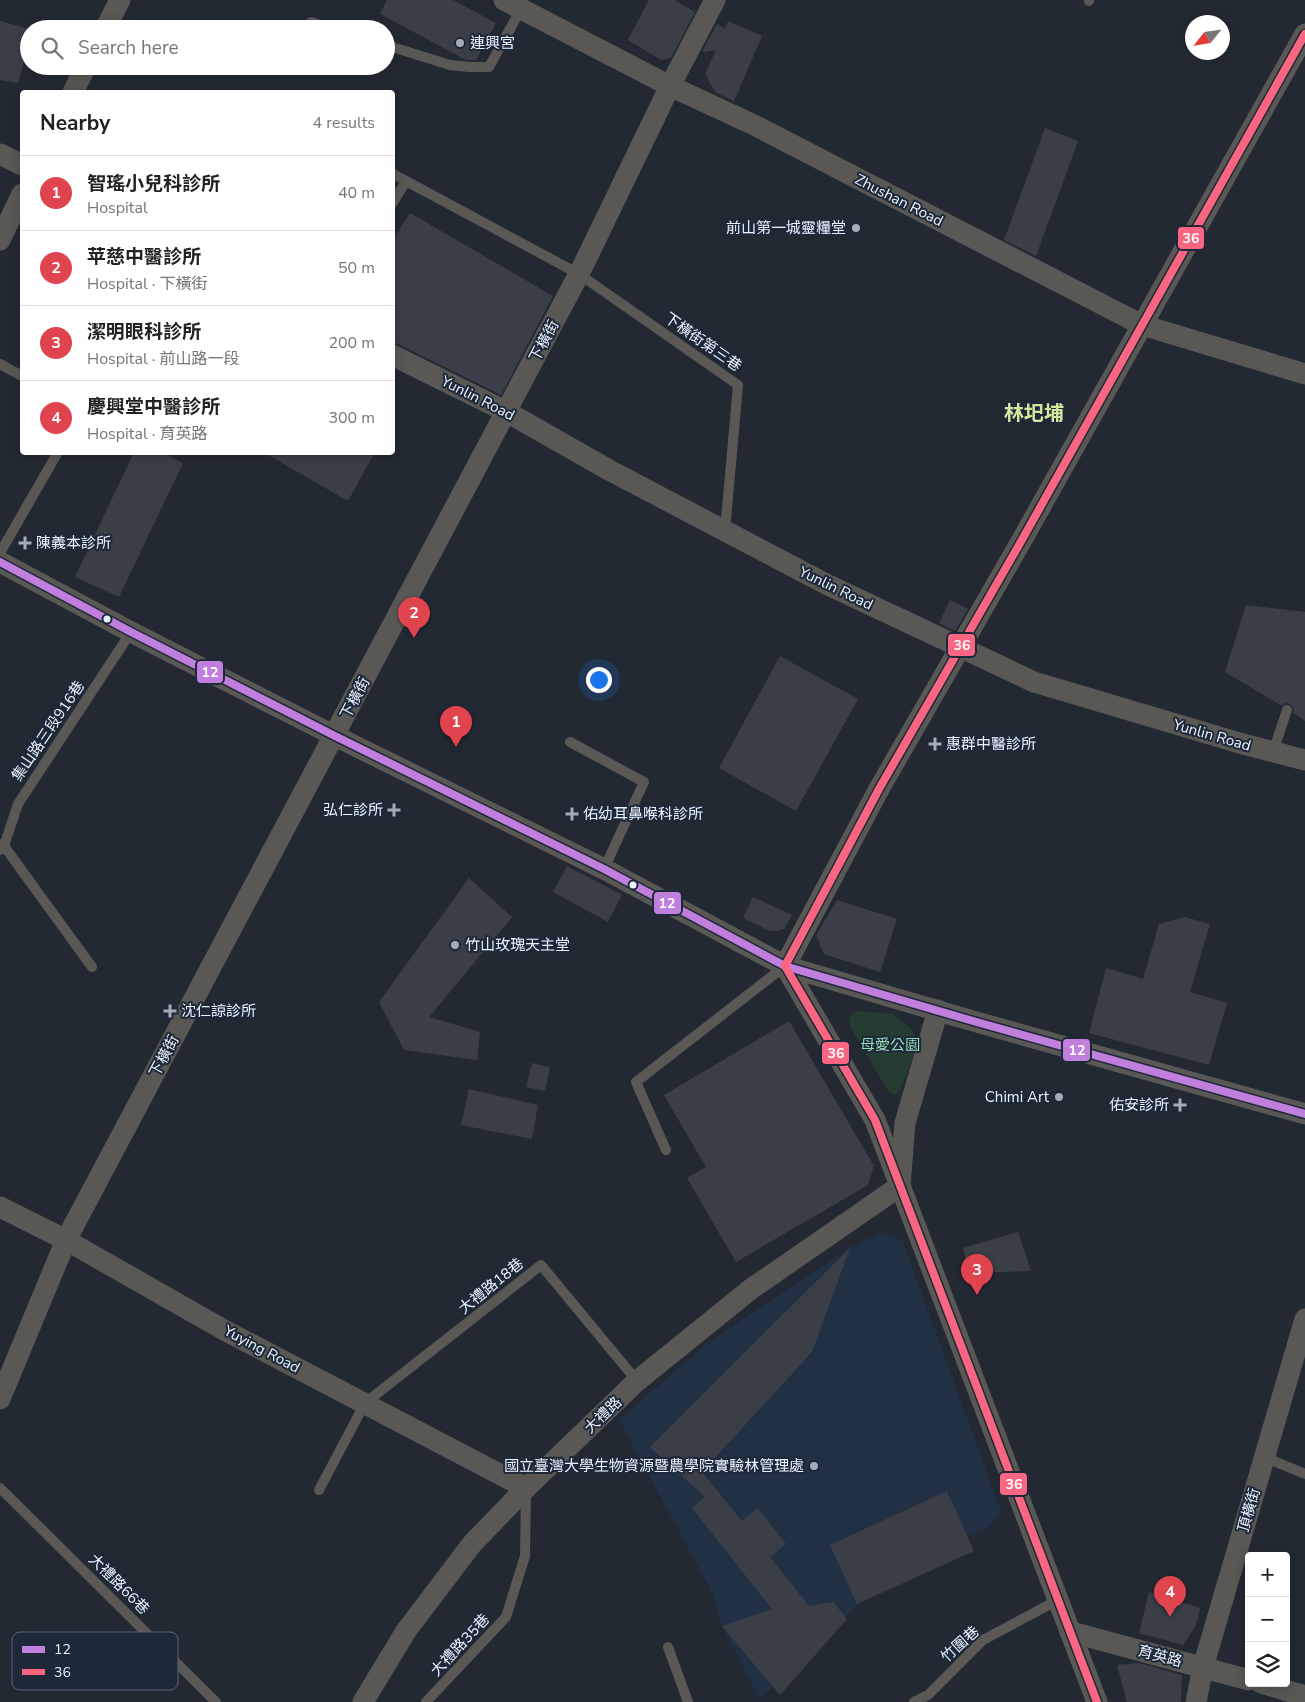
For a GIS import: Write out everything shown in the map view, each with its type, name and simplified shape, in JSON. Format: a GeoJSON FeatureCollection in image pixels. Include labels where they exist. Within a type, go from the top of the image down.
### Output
{"type":"FeatureCollection","features":[{"type":"Feature","properties":{"kind":"street"},"geometry":{"type":"LineString","coordinates":[[110,20],[120,0]]}},
{"type":"Feature","properties":{"kind":"street","name":"下橫街"},"geometry":{"type":"LineString","coordinates":[[2,1389],[66,1240],[507,412],[579,274],[670,86],[715,0]]}},
{"type":"Feature","properties":{"kind":"street","name":"Zhushan Road"},"geometry":{"type":"LineString","coordinates":[[512,4],[670,86],[752,124],[1142,325],[1305,374]]}},
{"type":"Feature","properties":{"kind":"street"},"geometry":{"type":"LineString","coordinates":[[785,966],[879,789],[1023,538],[1305,34]]}},
{"type":"Feature","properties":{"kind":"street"},"geometry":{"type":"LineString","coordinates":[[74,90],[82,75]]}},
{"type":"Feature","properties":{"kind":"street"},"geometry":{"type":"LineString","coordinates":[[0,154],[20,164]]}},
{"type":"Feature","properties":{"kind":"street"},"geometry":{"type":"LineString","coordinates":[[0,240],[20,198]]}},
{"type":"Feature","properties":{"kind":"street","name":"Yunlin Road"},"geometry":{"type":"LineString","coordinates":[[395,356],[507,412],[609,470],[826,584],[1034,682],[1305,760]]}},
{"type":"Feature","properties":{"kind":"street"},"geometry":{"type":"LineString","coordinates":[[0,562],[335,736],[604,869],[785,966],[1305,1114]]}},
{"type":"Feature","properties":{"kind":"street"},"geometry":{"type":"LineString","coordinates":[[785,966],[875,1120],[1097,1702]]}},
{"type":"Feature","properties":{"kind":"street"},"geometry":{"type":"LineString","coordinates":[[900,1186],[905,1123],[938,1010]]}},
{"type":"Feature","properties":{"kind":"street","name":"大禮路"},"geometry":{"type":"LineString","coordinates":[[363,1702],[406,1631],[466,1552],[526,1488],[637,1381],[751,1289],[900,1186]]}},
{"type":"Feature","properties":{"kind":"street","name":"Yuying Road"},"geometry":{"type":"LineString","coordinates":[[0,1207],[66,1240],[224,1330],[526,1488]]}},
{"type":"Feature","properties":{"kind":"street","name":"頂橫街"},"geometry":{"type":"LineString","coordinates":[[1196,1702],[1203,1667],[1305,1319]]}},
{"type":"Feature","properties":{"kind":"street","name":"育英路"},"geometry":{"type":"LineString","coordinates":[[1071,1632],[1245,1679]]}},
{"type":"Feature","properties":{"kind":"street"},"geometry":{"type":"LineString","coordinates":[[1275,1687],[1305,1696]]}},
{"type":"Feature","properties":{"kind":"lane"},"geometry":{"type":"LineString","coordinates":[[395,48],[450,65],[489,67],[512,4]]}},
{"type":"Feature","properties":{"kind":"lane"},"geometry":{"type":"LineString","coordinates":[[395,175],[579,274]]}},
{"type":"Feature","properties":{"kind":"lane"},"geometry":{"type":"LineString","coordinates":[[395,199],[406,181]]}},
{"type":"Feature","properties":{"kind":"lane","name":"下橫街第三巷"},"geometry":{"type":"LineString","coordinates":[[579,274],[738,385],[725,531]]}},
{"type":"Feature","properties":{"kind":"lane"},"geometry":{"type":"LineString","coordinates":[[0,364],[20,375]]}},
{"type":"Feature","properties":{"kind":"lane"},"geometry":{"type":"LineString","coordinates":[[0,553],[56,455]]}},
{"type":"Feature","properties":{"kind":"lane","name":"集山路三段916巷"},"geometry":{"type":"LineString","coordinates":[[1,847],[18,804],[132,632]]}},
{"type":"Feature","properties":{"kind":"lane"},"geometry":{"type":"LineString","coordinates":[[1273,752],[1287,710]]}},
{"type":"Feature","properties":{"kind":"lane"},"geometry":{"type":"LineString","coordinates":[[570,742],[644,782],[604,869]]}},
{"type":"Feature","properties":{"kind":"lane"},"geometry":{"type":"LineString","coordinates":[[1,847],[92,967]]}},
{"type":"Feature","properties":{"kind":"lane"},"geometry":{"type":"LineString","coordinates":[[666,1150],[636,1082],[785,966]]}},
{"type":"Feature","properties":{"kind":"lane","name":"大禮路18巷"},"geometry":{"type":"LineString","coordinates":[[365,1403],[541,1265],[637,1381]]}},
{"type":"Feature","properties":{"kind":"lane"},"geometry":{"type":"LineString","coordinates":[[319,1490],[365,1403]]}},
{"type":"Feature","properties":{"kind":"lane"},"geometry":{"type":"LineString","coordinates":[[1264,1457],[1305,1474]]}},
{"type":"Feature","properties":{"kind":"lane","name":"大禮路66巷"},"geometry":{"type":"LineString","coordinates":[[0,1488],[145,1632]]}},
{"type":"Feature","properties":{"kind":"lane","name":"大禮路35巷"},"geometry":{"type":"LineString","coordinates":[[426,1702],[506,1617],[525,1556],[526,1488]]}},
{"type":"Feature","properties":{"kind":"lane","name":"竹圍巷"},"geometry":{"type":"LineString","coordinates":[[914,1702],[928,1695],[983,1640],[1058,1600]]}},
{"type":"Feature","properties":{"kind":"lane"},"geometry":{"type":"LineString","coordinates":[[668,1647],[688,1702]]}},
{"type":"Feature","properties":{"kind":"lane","name":"大禮路66巷"},"geometry":{"type":"LineString","coordinates":[[178,1664],[216,1702]]}},
{"type":"Feature","properties":{"kind":"shaded area","name":"國立臺灣大學生物資源暨農學院實驗林管理處"},"geometry":{"type":"Polygon","coordinates":[[[882,1232],[902,1240],[1001,1511],[990,1526],[955,1541],[866,1597],[760,1699],[722,1626],[711,1590],[619,1420],[705,1345],[850,1248],[882,1232]]]}},
{"type":"Feature","properties":{"kind":"green space","name":"母愛公園"},"geometry":{"type":"Polygon","coordinates":[[[857,1011],[892,1014],[913,1030],[917,1046],[900,1091],[894,1095],[888,1091],[850,1026],[850,1017],[857,1011]]]}},
{"type":"Feature","properties":{"kind":"building","name":"連興宮"},"geometry":{"type":"Polygon","coordinates":[[[387,0],[453,0],[496,23],[476,60],[466,60],[395,22],[395,20],[380,14],[387,0]]]}},
{"type":"Feature","properties":{"kind":"building"},"geometry":{"type":"Polygon","coordinates":[[[649,0],[674,0],[695,12],[671,58],[661,60],[628,40],[649,0]]]}},
{"type":"Feature","properties":{"kind":"building"},"geometry":{"type":"Polygon","coordinates":[[[0,21],[20,27],[20,75],[18,83],[0,80],[0,21]]]}},
{"type":"Feature","properties":{"kind":"building"},"geometry":{"type":"Polygon","coordinates":[[[728,21],[762,36],[734,101],[715,92],[705,74],[716,50],[702,52],[717,24],[725,29],[728,21]]]}},
{"type":"Feature","properties":{"kind":"building"},"geometry":{"type":"Polygon","coordinates":[[[1045,128],[1078,141],[1036,256],[1004,240],[1045,128]]]}},
{"type":"Feature","properties":{"kind":"building"},"geometry":{"type":"Polygon","coordinates":[[[410,213],[553,296],[501,395],[395,344],[395,236],[410,213]]]}},
{"type":"Feature","properties":{"kind":"building"},"geometry":{"type":"Polygon","coordinates":[[[133,455],[167,455],[183,463],[119,597],[75,577],[133,455]]]}},
{"type":"Feature","properties":{"kind":"building"},"geometry":{"type":"Polygon","coordinates":[[[268,455],[373,455],[348,501],[268,455]]]}},
{"type":"Feature","properties":{"kind":"building"},"geometry":{"type":"Polygon","coordinates":[[[950,600],[968,609],[955,631],[939,623],[950,600]]]}},
{"type":"Feature","properties":{"kind":"building"},"geometry":{"type":"Polygon","coordinates":[[[1246,605],[1305,612],[1305,721],[1293,713],[1294,708],[1290,704],[1285,703],[1282,706],[1225,672],[1246,605]]]}},
{"type":"Feature","properties":{"kind":"building"},"geometry":{"type":"Polygon","coordinates":[[[780,656],[858,699],[796,811],[719,768],[780,656]]]}},
{"type":"Feature","properties":{"kind":"building"},"geometry":{"type":"Polygon","coordinates":[[[567,866],[622,895],[608,922],[553,892],[567,866]]]}},
{"type":"Feature","properties":{"kind":"building","name":"竹山玫瑰天主堂"},"geometry":{"type":"Polygon","coordinates":[[[469,878],[512,917],[429,1017],[480,1032],[477,1060],[404,1050],[379,1002],[469,878]]]}},
{"type":"Feature","properties":{"kind":"building"},"geometry":{"type":"Polygon","coordinates":[[[753,897],[792,915],[785,928],[770,931],[743,918],[753,897]]]}},
{"type":"Feature","properties":{"kind":"building"},"geometry":{"type":"Polygon","coordinates":[[[837,900],[897,919],[880,972],[824,954],[816,935],[837,900]]]}},
{"type":"Feature","properties":{"kind":"building"},"geometry":{"type":"Polygon","coordinates":[[[1185,917],[1210,924],[1190,992],[1227,1003],[1209,1065],[1089,1033],[1106,968],[1143,979],[1159,924],[1185,917]]]}},
{"type":"Feature","properties":{"kind":"building"},"geometry":{"type":"Polygon","coordinates":[[[789,1021],[874,1166],[868,1185],[736,1262],[687,1178],[706,1167],[664,1095],[789,1021]]]}},
{"type":"Feature","properties":{"kind":"building"},"geometry":{"type":"Polygon","coordinates":[[[532,1063],[550,1067],[545,1091],[526,1087],[532,1063]]]}},
{"type":"Feature","properties":{"kind":"building"},"geometry":{"type":"Polygon","coordinates":[[[469,1089],[538,1105],[532,1139],[461,1125],[469,1089]]]}},
{"type":"Feature","properties":{"kind":"building"},"geometry":{"type":"Polygon","coordinates":[[[1018,1232],[1031,1271],[969,1273],[963,1248],[1018,1232]]]}},
{"type":"Feature","properties":{"kind":"building"},"geometry":{"type":"Polygon","coordinates":[[[850,1248],[812,1352],[702,1472],[742,1521],[758,1508],[786,1544],[770,1557],[809,1606],[833,1602],[847,1619],[780,1695],[722,1626],[772,1609],[692,1508],[705,1497],[650,1447],[850,1248]]]}},
{"type":"Feature","properties":{"kind":"building"},"geometry":{"type":"Polygon","coordinates":[[[947,1491],[974,1551],[857,1604],[830,1545],[947,1491]]]}},
{"type":"Feature","properties":{"kind":"building"},"geometry":{"type":"Polygon","coordinates":[[[1149,1592],[1200,1608],[1196,1625],[1183,1645],[1139,1633],[1149,1592]]]}},
{"type":"Feature","properties":{"kind":"building"},"geometry":{"type":"Polygon","coordinates":[[[1139,1663],[1182,1675],[1181,1702],[1127,1702],[1117,1665],[1139,1663]]]}},
{"type":"Feature","properties":{"kind":"transit line","name":"36"},"geometry":{"type":"LineString","coordinates":[[1097,1702],[875,1120],[785,966],[879,789],[1023,538],[1305,34]]}},
{"type":"Feature","properties":{"kind":"transit line","name":"12"},"geometry":{"type":"LineString","coordinates":[[0,562],[131,632],[335,736],[604,869],[785,966],[1305,1114]]}},
{"type":"Feature","properties":{"kind":"place","name":"連興宮"},"geometry":{"type":"Point","coordinates":[460,43]}},
{"type":"Feature","properties":{"kind":"place","name":"前山第一城靈糧堂"},"geometry":{"type":"Point","coordinates":[856,228]}},
{"type":"Feature","properties":{"kind":"place","name":"陳義本診所"},"geometry":{"type":"Point","coordinates":[25,543]}},
{"type":"Feature","properties":{"kind":"place","name":"苹慈中醫診所"},"geometry":{"type":"Point","coordinates":[414,638]}},
{"type":"Feature","properties":{"kind":"place","name":"惠群中醫診所"},"geometry":{"type":"Point","coordinates":[935,744]}},
{"type":"Feature","properties":{"kind":"place","name":"智瑤小兒科診所"},"geometry":{"type":"Point","coordinates":[456,747]}},
{"type":"Feature","properties":{"kind":"place","name":"弘仁診所"},"geometry":{"type":"Point","coordinates":[394,810]}},
{"type":"Feature","properties":{"kind":"place","name":"佑幼耳鼻喉科診所"},"geometry":{"type":"Point","coordinates":[572,814]}},
{"type":"Feature","properties":{"kind":"place","name":"竹山玫瑰天主堂"},"geometry":{"type":"Point","coordinates":[455,945]}},
{"type":"Feature","properties":{"kind":"place","name":"沈仁諒診所"},"geometry":{"type":"Point","coordinates":[170,1011]}},
{"type":"Feature","properties":{"kind":"place","name":"Chimi Art"},"geometry":{"type":"Point","coordinates":[1059,1097]}},
{"type":"Feature","properties":{"kind":"place","name":"佑安診所"},"geometry":{"type":"Point","coordinates":[1180,1105]}},
{"type":"Feature","properties":{"kind":"place","name":"潔明眼科診所"},"geometry":{"type":"Point","coordinates":[977,1295]}},
{"type":"Feature","properties":{"kind":"place","name":"國立臺灣大學生物資源暨農學院實驗林管理處"},"geometry":{"type":"Point","coordinates":[814,1466]}},
{"type":"Feature","properties":{"kind":"place","name":"慶興堂中醫診所"},"geometry":{"type":"Point","coordinates":[1170,1617]}},
{"type":"Feature","properties":{"kind":"district","name":"林圯埔"},"geometry":{"type":"Point","coordinates":[1034,413]}}]}
